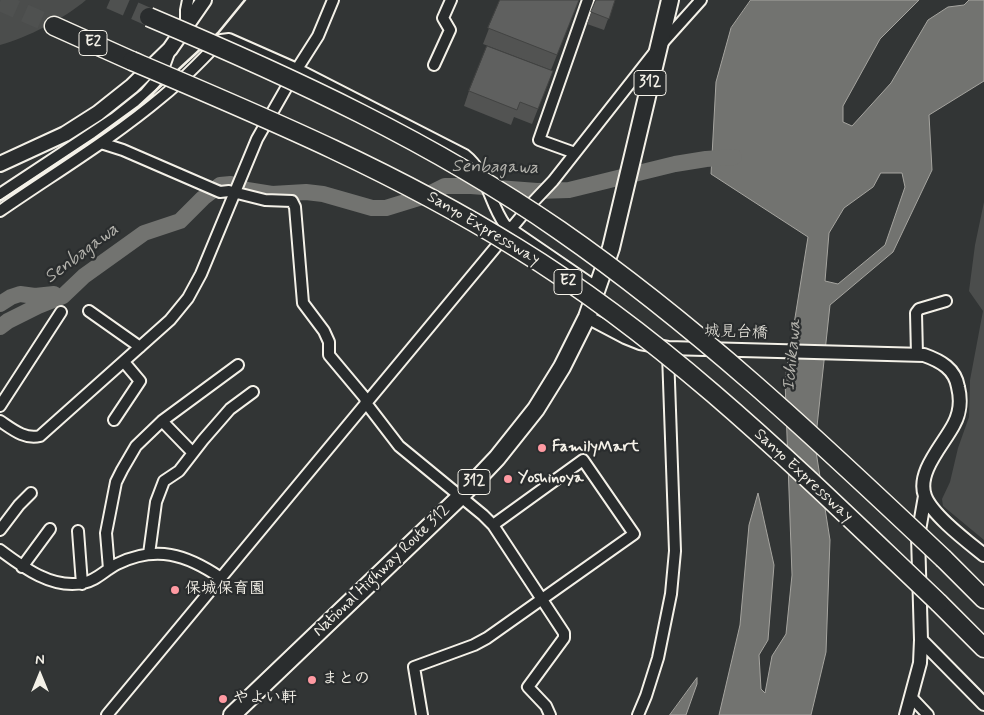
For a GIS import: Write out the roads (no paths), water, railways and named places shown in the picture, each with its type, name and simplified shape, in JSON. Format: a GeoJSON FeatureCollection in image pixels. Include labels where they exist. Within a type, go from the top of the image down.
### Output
{"type":"FeatureCollection","features":[{"type":"Feature","properties":{"kind":"highway","name":"National Highway Route 312"},"geometry":{"type":"LineString","coordinates":[[232,715],[460,496],[497,458],[536,409],[562,367],[587,317],[611,248],[670,0]]}},
{"type":"Feature","properties":{"kind":"highway","name":"E2"},"geometry":{"type":"LineString","coordinates":[[149,17],[287,77],[365,115],[502,193],[558,230],[660,304],[719,352],[786,411],[984,598]]}},
{"type":"Feature","properties":{"kind":"highway","name":"Sanyo Expressway"},"geometry":{"type":"LineString","coordinates":[[54,26],[272,120],[349,156],[406,184],[519,249],[641,334],[693,377],[790,462],[984,648]]}},
{"type":"Feature","properties":{"kind":"main road"},"geometry":{"type":"LineString","coordinates":[[0,164],[65,134],[98,113],[132,86],[170,49],[204,0]]}},
{"type":"Feature","properties":{"kind":"street"},"geometry":{"type":"LineString","coordinates":[[186,24],[188,0]]}},
{"type":"Feature","properties":{"kind":"street"},"geometry":{"type":"LineString","coordinates":[[0,421],[26,436],[40,436],[170,320],[188,298],[201,274],[257,139],[318,36],[333,0]]}},
{"type":"Feature","properties":{"kind":"street"},"geometry":{"type":"LineString","coordinates":[[434,65],[450,30],[442,18],[451,0]]}},
{"type":"Feature","properties":{"kind":"street"},"geometry":{"type":"LineString","coordinates":[[575,153],[539,140],[588,0]]}},
{"type":"Feature","properties":{"kind":"street"},"geometry":{"type":"LineString","coordinates":[[107,715],[534,200],[552,181],[657,49],[701,0]]}},
{"type":"Feature","properties":{"kind":"street"},"geometry":{"type":"LineString","coordinates":[[0,211],[101,143],[165,95],[221,40],[229,39],[297,69],[465,156],[477,167],[498,215],[505,225],[597,288]]}},
{"type":"Feature","properties":{"kind":"street"},"geometry":{"type":"LineString","coordinates":[[0,194],[115,118],[145,94],[161,75],[170,49]]}},
{"type":"Feature","properties":{"kind":"street"},"geometry":{"type":"LineString","coordinates":[[101,143],[123,150],[220,192],[229,191],[265,200],[292,201],[296,217],[303,304],[324,332],[329,342],[329,355],[365,398],[366,403],[399,446],[483,514],[493,525],[564,633],[564,638],[528,687],[546,706],[550,715]]}},
{"type":"Feature","properties":{"kind":"street"},"geometry":{"type":"LineString","coordinates":[[917,355],[916,313],[919,308],[946,301]]}},
{"type":"Feature","properties":{"kind":"street"},"geometry":{"type":"LineString","coordinates":[[89,311],[140,347]]}},
{"type":"Feature","properties":{"kind":"street"},"geometry":{"type":"LineString","coordinates":[[0,406],[61,312]]}},
{"type":"Feature","properties":{"kind":"street","name":"城見台橋"},"geometry":{"type":"LineString","coordinates":[[587,317],[640,343],[671,348],[917,355],[931,358],[949,368],[957,380],[960,405],[956,420],[931,461],[924,480],[925,496],[918,536],[920,663],[906,715]]}},
{"type":"Feature","properties":{"kind":"street"},"geometry":{"type":"LineString","coordinates":[[638,715],[658,658],[671,594],[675,551],[671,348]]}},
{"type":"Feature","properties":{"kind":"street"},"geometry":{"type":"LineString","coordinates":[[114,420],[140,381],[124,362]]}},
{"type":"Feature","properties":{"kind":"street"},"geometry":{"type":"LineString","coordinates":[[109,568],[106,533],[118,475],[136,446],[162,421],[238,365]]}},
{"type":"Feature","properties":{"kind":"street"},"geometry":{"type":"LineString","coordinates":[[150,554],[156,502],[164,481],[177,474],[230,409],[254,392]]}},
{"type":"Feature","properties":{"kind":"street"},"geometry":{"type":"LineString","coordinates":[[162,421],[193,453]]}},
{"type":"Feature","properties":{"kind":"street"},"geometry":{"type":"LineString","coordinates":[[422,715],[414,667],[474,645],[487,638],[634,534],[583,460],[493,525]]}},
{"type":"Feature","properties":{"kind":"street"},"geometry":{"type":"LineString","coordinates":[[0,530],[31,493]]}},
{"type":"Feature","properties":{"kind":"street"},"geometry":{"type":"LineString","coordinates":[[925,496],[933,510],[984,555]]}},
{"type":"Feature","properties":{"kind":"street"},"geometry":{"type":"LineString","coordinates":[[22,567],[50,529]]}},
{"type":"Feature","properties":{"kind":"street"},"geometry":{"type":"LineString","coordinates":[[78,531],[82,584]]}},
{"type":"Feature","properties":{"kind":"street"},"geometry":{"type":"LineString","coordinates":[[0,550],[33,574],[52,581],[72,584],[82,584],[109,568],[126,561],[157,553],[179,556],[204,566],[221,578]]}},
{"type":"Feature","properties":{"kind":"street"},"geometry":{"type":"LineString","coordinates":[[921,640],[984,704]]}},
{"type":"Feature","properties":{"kind":"street"},"geometry":{"type":"LineString","coordinates":[[910,697],[928,715]]}},
{"type":"Feature","properties":{"kind":"water","name":"Ichikawa"},"geometry":{"type":"Polygon","coordinates":[[[751,0],[919,0],[880,39],[843,106],[843,122],[852,126],[891,83],[928,20],[948,7],[964,5],[969,0],[984,0],[984,81],[929,115],[932,170],[893,252],[830,305],[815,445],[830,540],[826,652],[811,715],[719,715],[740,625],[749,525],[758,493],[774,565],[768,640],[759,655],[761,689],[765,693],[772,656],[786,634],[792,575],[785,380],[808,237],[711,174],[716,82],[731,28],[751,0]],[[881,173],[873,187],[844,208],[829,233],[825,281],[838,284],[885,245],[905,187],[902,173],[881,173]]]}},
{"type":"Feature","properties":{"kind":"water"},"geometry":{"type":"Polygon","coordinates":[[[697,678],[697,684],[686,715],[670,715],[697,678]]]}},
{"type":"Feature","properties":{"kind":"waterway","name":"Senbagawa"},"geometry":{"type":"LineString","coordinates":[[0,327],[38,306],[63,296],[84,276],[144,233],[180,221],[203,198],[220,185],[231,184],[247,190],[272,194],[306,192],[323,194],[372,208],[386,208],[425,196],[445,186],[537,191],[569,190],[675,164],[734,157]]}},
{"type":"Feature","properties":{"kind":"waterway"},"geometry":{"type":"LineString","coordinates":[[0,304],[20,294],[35,296],[54,294]]}},
{"type":"Feature","properties":{"kind":"tunnel"},"geometry":{"type":"LineString","coordinates":[[110,0],[149,17]]}},
{"type":"Feature","properties":{"kind":"tunnel"},"geometry":{"type":"LineString","coordinates":[[0,2],[54,26]]}},
{"type":"Feature","properties":{"kind":"railway"},"geometry":{"type":"LineString","coordinates":[[0,201],[95,138],[139,106],[218,33],[245,0]]}},
{"type":"Feature","properties":{"kind":"place","name":"FamilyMart"},"geometry":{"type":"Point","coordinates":[542,448]}},
{"type":"Feature","properties":{"kind":"place","name":"Yoshinoya"},"geometry":{"type":"Point","coordinates":[508,479]}},
{"type":"Feature","properties":{"kind":"place","name":"保城保育園"},"geometry":{"type":"Point","coordinates":[175,590]}},
{"type":"Feature","properties":{"kind":"place","name":"まとの"},"geometry":{"type":"Point","coordinates":[312,680]}},
{"type":"Feature","properties":{"kind":"place","name":"やよい軒"},"geometry":{"type":"Point","coordinates":[223,699]}}]}
